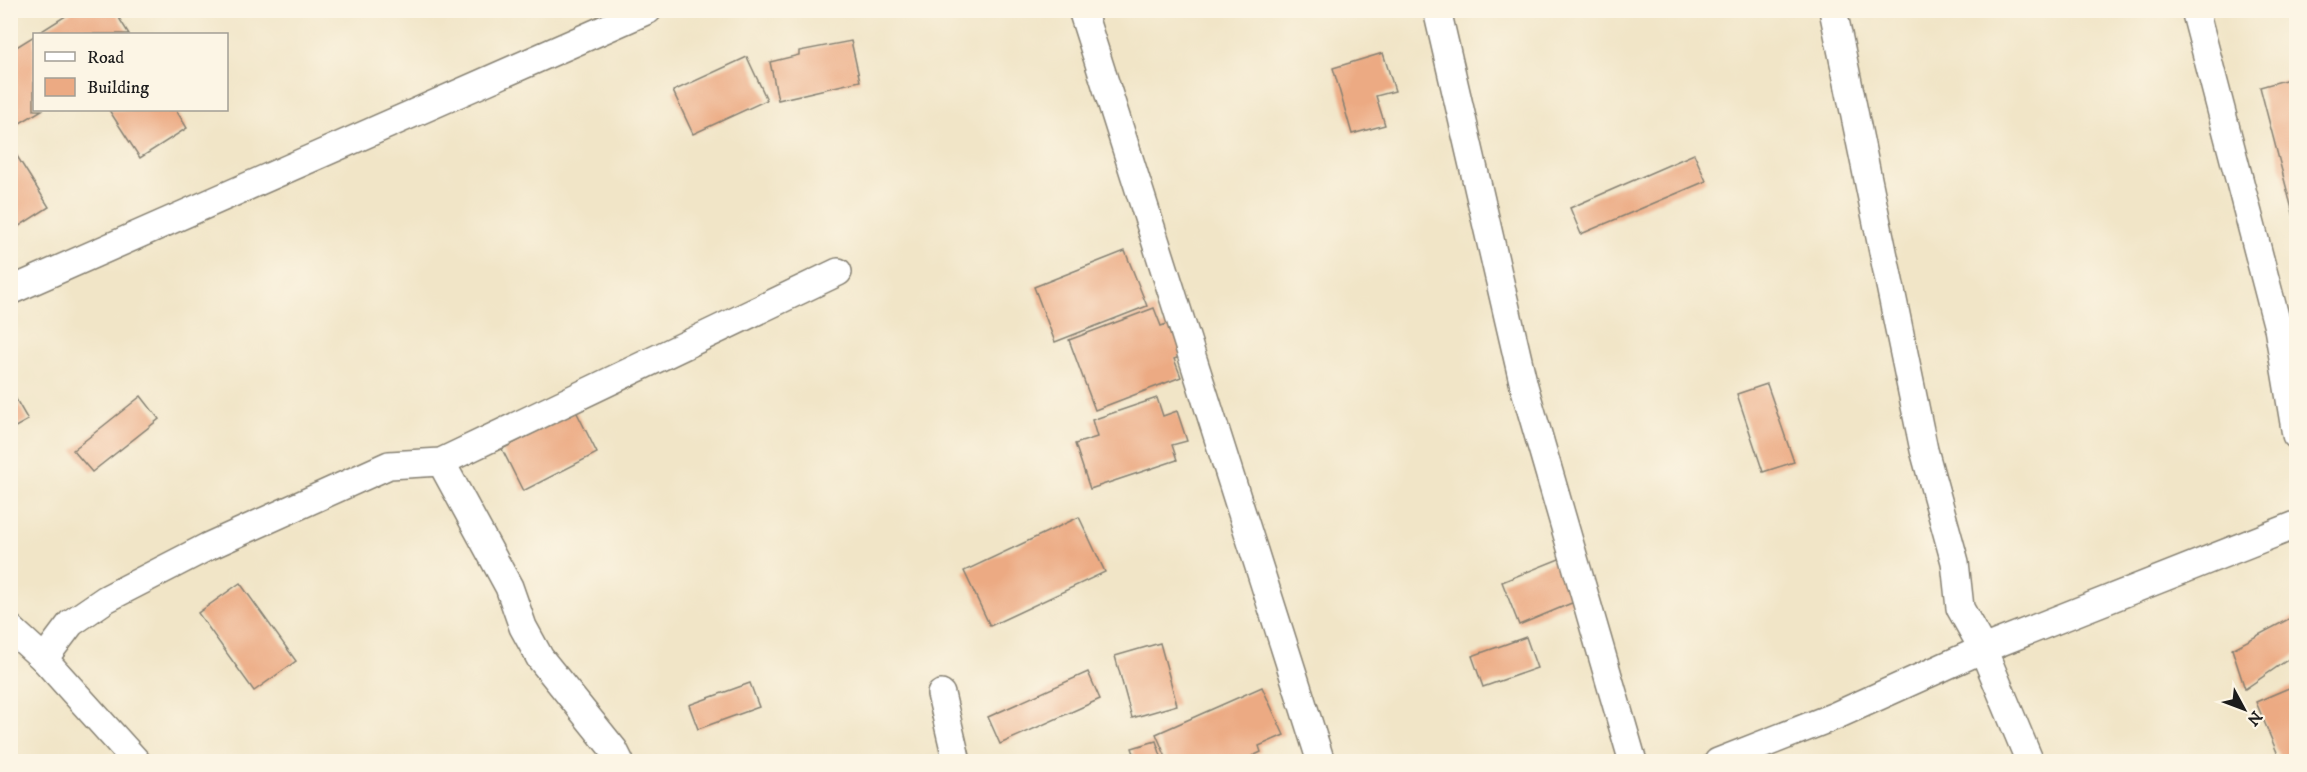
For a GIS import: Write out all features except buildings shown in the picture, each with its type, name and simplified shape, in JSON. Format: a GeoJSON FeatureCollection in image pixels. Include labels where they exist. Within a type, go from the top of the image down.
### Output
{"type":"FeatureCollection","features":[{"type":"Feature","properties":{"kind":"street"},"geometry":{"type":"LineString","coordinates":[[10,291],[648,10]]}},
{"type":"Feature","properties":{"kind":"street"},"geometry":{"type":"LineString","coordinates":[[1082,10],[1321,762]]}},
{"type":"Feature","properties":{"kind":"street"},"geometry":{"type":"LineString","coordinates":[[1437,10],[1524,386],[1633,762]]}},
{"type":"Feature","properties":{"kind":"street"},"geometry":{"type":"LineString","coordinates":[[1833,10],[1924,450],[1955,562],[1960,608],[1983,649],[2030,762]]}},
{"type":"Feature","properties":{"kind":"street"},"geometry":{"type":"LineString","coordinates":[[2195,10],[2287,325],[2296,435]]}},
{"type":"Feature","properties":{"kind":"street"},"geometry":{"type":"LineString","coordinates":[[44,659],[71,623],[106,599],[207,547],[389,465],[441,462],[838,272]]}},
{"type":"Feature","properties":{"kind":"street"},"geometry":{"type":"LineString","coordinates":[[441,462],[509,587],[523,627],[540,658],[614,750],[620,762]]}},
{"type":"Feature","properties":{"kind":"street"},"geometry":{"type":"LineString","coordinates":[[1718,762],[1835,716],[1983,649],[2296,525]]}},
{"type":"Feature","properties":{"kind":"street"},"geometry":{"type":"LineString","coordinates":[[10,628],[44,659],[137,762]]}},
{"type":"Feature","properties":{"kind":"street"},"geometry":{"type":"LineString","coordinates":[[941,694],[957,762]]}}]}
